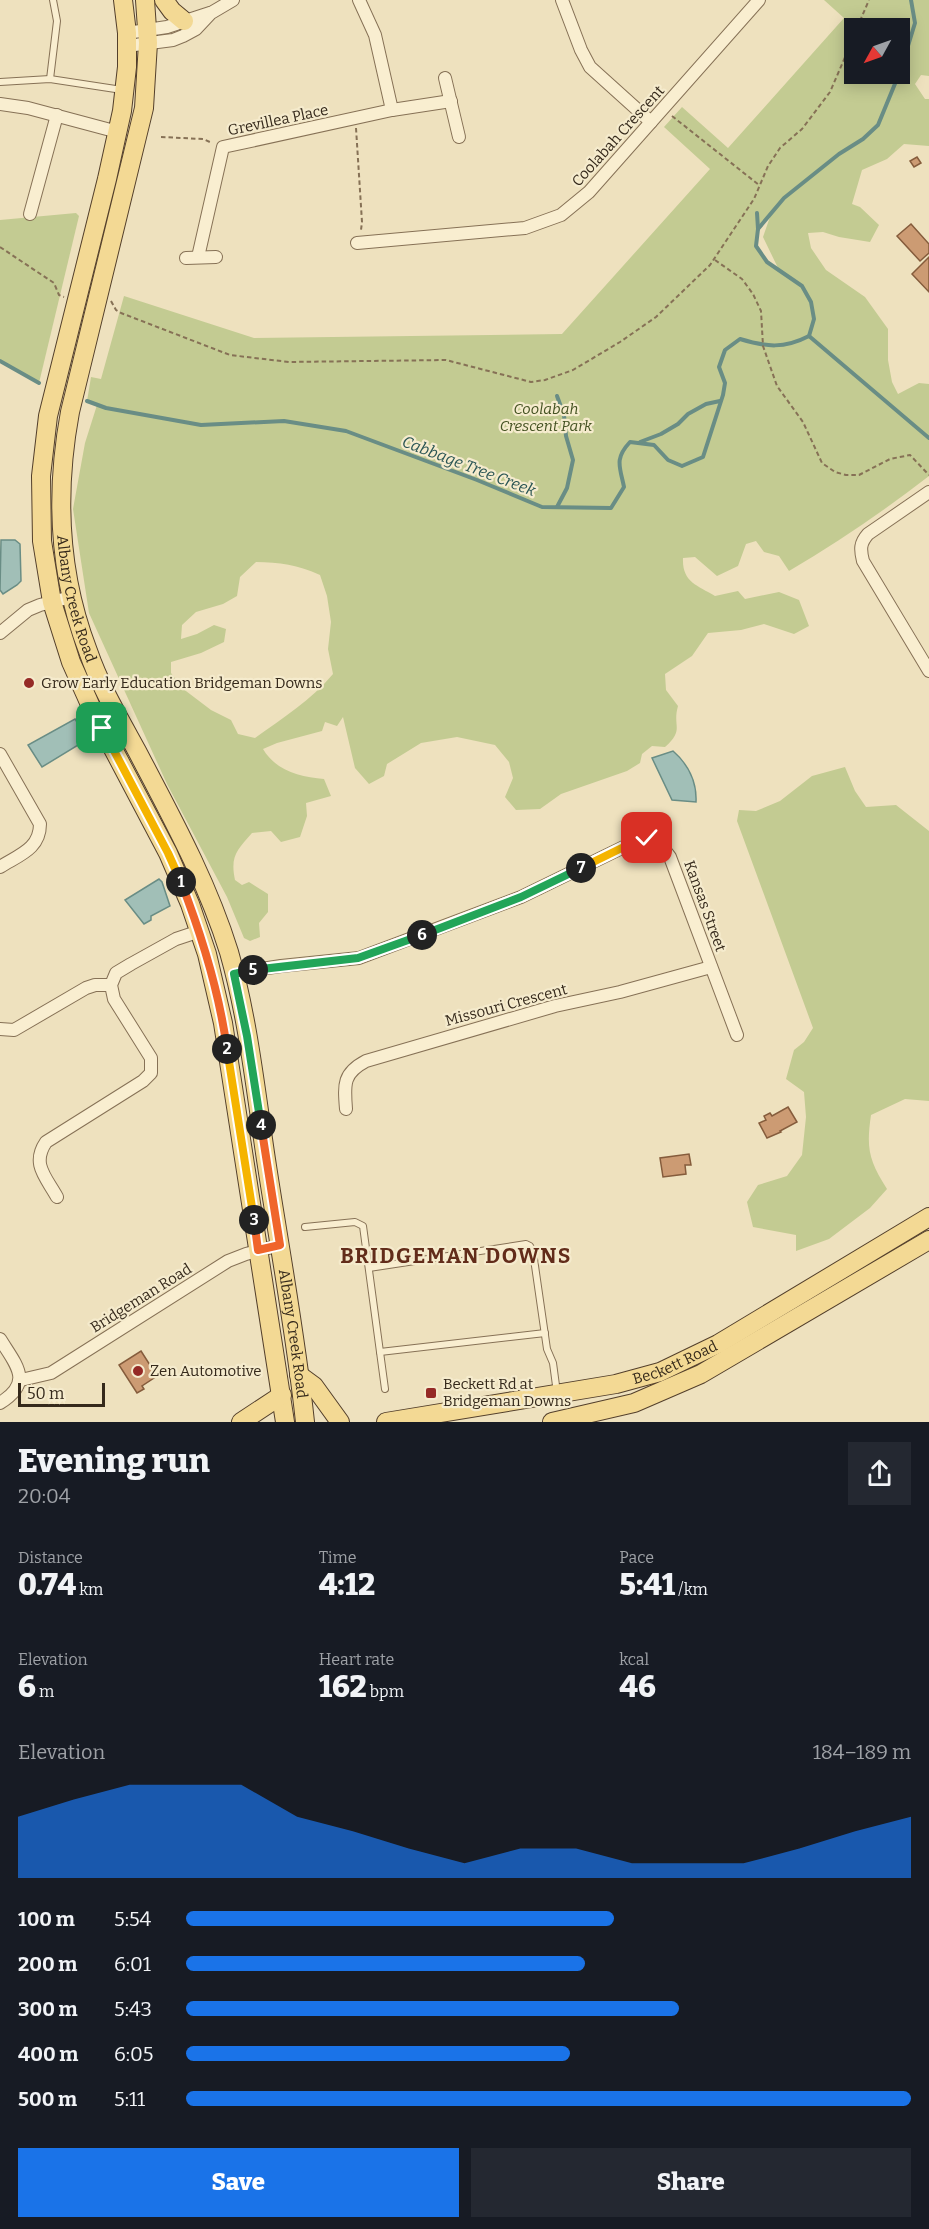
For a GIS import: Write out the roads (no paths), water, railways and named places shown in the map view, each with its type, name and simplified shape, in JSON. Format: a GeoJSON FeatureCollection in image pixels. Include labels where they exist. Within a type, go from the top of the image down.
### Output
{"type":"FeatureCollection","features":[{"type":"Feature","properties":{"kind":"main road","name":"Albany Creek Road"},"geometry":{"type":"LineString","coordinates":[[123,0],[127,39],[125,90],[118,132],[54,391],[45,437],[41,476],[41,520],[45,562],[61,636],[77,677],[168,853],[200,931],[223,1023],[285,1422]]}},
{"type":"Feature","properties":{"kind":"main road","name":"Albany Creek Road"},"geometry":{"type":"LineString","coordinates":[[145,0],[148,37],[141,127],[74,394],[64,443],[60,515],[63,555],[71,597],[95,669],[202,880],[222,931],[247,1036],[305,1422]]}},
{"type":"Feature","properties":{"kind":"main road"},"geometry":{"type":"LineString","coordinates":[[164,0],[184,21]]}},
{"type":"Feature","properties":{"kind":"main road","name":"Beckett Road"},"geometry":{"type":"LineString","coordinates":[[386,1422],[616,1384],[660,1372],[718,1344],[929,1217]]}},
{"type":"Feature","properties":{"kind":"main road","name":"Beckett Road"},"geometry":{"type":"LineString","coordinates":[[552,1422],[634,1403],[701,1374],[929,1240]]}},
{"type":"Feature","properties":{"kind":"main road"},"geometry":{"type":"LineString","coordinates":[[299,1375],[314,1386],[340,1422]]}},
{"type":"Feature","properties":{"kind":"main road"},"geometry":{"type":"LineString","coordinates":[[241,1422],[282,1395]]}},
{"type":"Feature","properties":{"kind":"street"},"geometry":{"type":"LineString","coordinates":[[148,37],[167,27],[211,13],[233,0]]}},
{"type":"Feature","properties":{"kind":"street"},"geometry":{"type":"LineString","coordinates":[[359,0],[375,36],[392,110]]}},
{"type":"Feature","properties":{"kind":"street"},"geometry":{"type":"LineString","coordinates":[[562,0],[580,50],[590,67],[651,122]]}},
{"type":"Feature","properties":{"kind":"street","name":"Coolabah Crescent"},"geometry":{"type":"LineString","coordinates":[[357,243],[525,228],[561,215],[589,192],[756,1]]}},
{"type":"Feature","properties":{"kind":"street"},"geometry":{"type":"LineString","coordinates":[[127,39],[183,36],[196,28],[211,13]]}},
{"type":"Feature","properties":{"kind":"street"},"geometry":{"type":"LineString","coordinates":[[445,78],[459,137]]}},
{"type":"Feature","properties":{"kind":"street","name":"Grevillea Place"},"geometry":{"type":"LineString","coordinates":[[216,257],[192,258],[223,147],[392,110],[451,100]]}},
{"type":"Feature","properties":{"kind":"street"},"geometry":{"type":"LineString","coordinates":[[0,104],[28,108],[118,132]]}},
{"type":"Feature","properties":{"kind":"street"},"geometry":{"type":"LineString","coordinates":[[30,214],[57,115]]}},
{"type":"Feature","properties":{"kind":"street"},"geometry":{"type":"LineString","coordinates":[[929,492],[868,534],[861,542],[860,552],[863,561],[929,671]]}},
{"type":"Feature","properties":{"kind":"street"},"geometry":{"type":"LineString","coordinates":[[0,633],[28,610],[71,597]]}},
{"type":"Feature","properties":{"kind":"street"},"geometry":{"type":"LineString","coordinates":[[0,754],[40,824],[40,836],[33,847],[0,867]]}},
{"type":"Feature","properties":{"kind":"street","name":"Kansas Street"},"geometry":{"type":"LineString","coordinates":[[234,974],[281,966],[358,958],[521,897],[636,841],[647,838],[659,842],[670,857],[737,1035]]}},
{"type":"Feature","properties":{"kind":"street"},"geometry":{"type":"LineString","coordinates":[[57,1197],[39,1165],[39,1152],[46,1142],[143,1082],[151,1073],[151,1058],[114,999],[111,985],[116,973],[176,939],[200,931]]}},
{"type":"Feature","properties":{"kind":"street","name":"Missouri Crescent"},"geometry":{"type":"LineString","coordinates":[[346,1109],[345,1082],[356,1066],[366,1060],[555,1006],[620,992],[711,967]]}},
{"type":"Feature","properties":{"kind":"street"},"geometry":{"type":"LineString","coordinates":[[0,1029],[14,1030],[86,988],[95,985],[111,985]]}},
{"type":"Feature","properties":{"kind":"street","name":"Bridgeman Road"},"geometry":{"type":"LineString","coordinates":[[21,1380],[51,1373],[237,1257],[280,1245]]}},
{"type":"Feature","properties":{"kind":"street"},"geometry":{"type":"LineString","coordinates":[[0,1339],[19,1369],[21,1380],[17,1389],[0,1403]]}},
{"type":"Feature","properties":{"kind":"lane"},"geometry":{"type":"LineString","coordinates":[[50,79],[57,21],[53,0]]}},
{"type":"Feature","properties":{"kind":"lane"},"geometry":{"type":"LineString","coordinates":[[0,82],[50,79],[125,90]]}},
{"type":"Feature","properties":{"kind":"lane"},"geometry":{"type":"LineString","coordinates":[[305,1227],[359,1222],[363,1226],[385,1389]]}},
{"type":"Feature","properties":{"kind":"lane"},"geometry":{"type":"LineString","coordinates":[[369,1268],[528,1244],[533,1251],[548,1353],[553,1364],[557,1394]]}},
{"type":"Feature","properties":{"kind":"lane"},"geometry":{"type":"LineString","coordinates":[[380,1352],[545,1333]]}},
{"type":"Feature","properties":{"kind":"water"},"geometry":{"type":"Polygon","coordinates":[[[1,540],[15,540],[20,544],[21,581],[3,594],[0,590],[1,540]]]}},
{"type":"Feature","properties":{"kind":"water"},"geometry":{"type":"Polygon","coordinates":[[[75,719],[88,739],[42,767],[28,745],[75,719]]]}},
{"type":"Feature","properties":{"kind":"water"},"geometry":{"type":"Polygon","coordinates":[[[673,751],[690,774],[695,787],[696,802],[672,800],[652,758],[673,751]]]}},
{"type":"Feature","properties":{"kind":"water"},"geometry":{"type":"Polygon","coordinates":[[[159,879],[170,906],[151,916],[151,920],[144,924],[125,900],[159,879]]]}},
{"type":"Feature","properties":{"kind":"waterway","name":"Cabbage Tree Creek"},"geometry":{"type":"LineString","coordinates":[[910,39],[915,23],[911,0]]}},
{"type":"Feature","properties":{"kind":"waterway","name":"Cabbage Tree Creek"},"geometry":{"type":"LineString","coordinates":[[87,401],[106,408],[201,425],[284,421],[346,431],[542,507],[611,508],[624,487],[620,458],[630,442],[654,445],[668,460],[682,466],[703,457],[723,395],[725,383],[719,367],[725,350],[740,339],[758,344],[783,345],[809,336],[814,319],[811,302],[802,286],[767,262],[756,246],[758,229],[784,198],[839,154],[863,139],[878,125],[895,84]]}},
{"type":"Feature","properties":{"kind":"waterway"},"geometry":{"type":"LineString","coordinates":[[757,213],[758,229]]}},
{"type":"Feature","properties":{"kind":"waterway"},"geometry":{"type":"LineString","coordinates":[[809,336],[929,438]]}},
{"type":"Feature","properties":{"kind":"waterway","name":"Cabbage Tree Creek"},"geometry":{"type":"LineString","coordinates":[[0,361],[39,383]]}},
{"type":"Feature","properties":{"kind":"waterway"},"geometry":{"type":"LineString","coordinates":[[557,396],[564,415],[566,436],[573,460],[567,488],[557,507]]}},
{"type":"Feature","properties":{"kind":"waterway"},"geometry":{"type":"LineString","coordinates":[[640,442],[661,434],[706,404],[720,401]]}},
{"type":"Feature","properties":{"kind":"place","name":"Grow Early Education Bridgeman Downs"},"geometry":{"type":"Point","coordinates":[29,683]}},
{"type":"Feature","properties":{"kind":"place","name":"Zen Automotive"},"geometry":{"type":"Point","coordinates":[138,1371]}},
{"type":"Feature","properties":{"kind":"place","name":"Beckett Rd at Bridgeman Downs"},"geometry":{"type":"Point","coordinates":[431,1393]}},
{"type":"Feature","properties":{"kind":"district","name":"BRIDGEMAN DOWNS"},"geometry":{"type":"Point","coordinates":[456,1256]}},
{"type":"Feature","properties":{"kind":"park label","name":"Coolabah Crescent Park"},"geometry":{"type":"Point","coordinates":[546,418]}}]}
